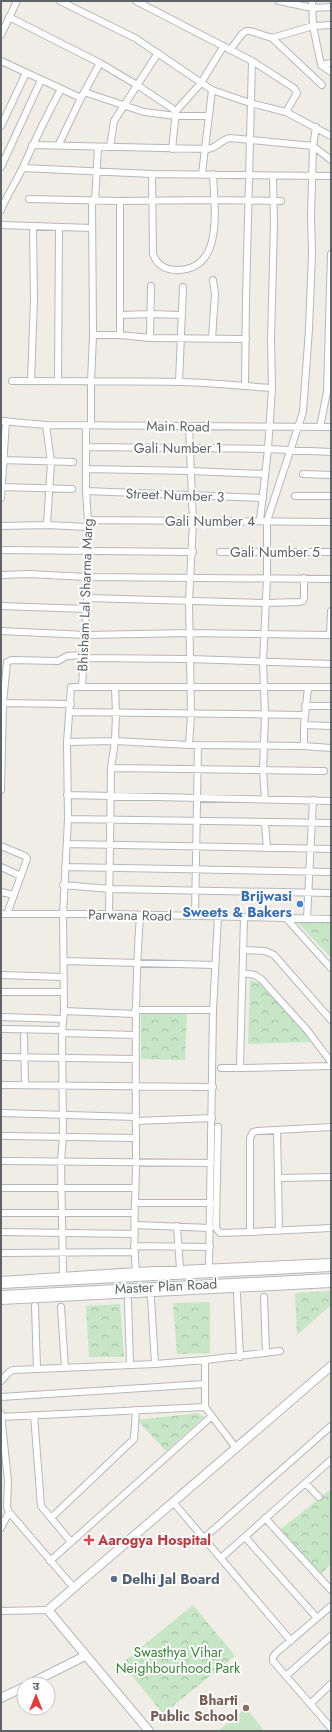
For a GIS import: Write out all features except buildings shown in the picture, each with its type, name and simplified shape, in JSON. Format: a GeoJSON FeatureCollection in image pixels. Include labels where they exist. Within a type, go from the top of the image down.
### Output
{"type":"FeatureCollection","features":[{"type":"Feature","properties":{"kind":"main road","name":"Master Plan Road"},"geometry":{"type":"LineString","coordinates":[[1,1284],[143,1274],[331,1267]]}},
{"type":"Feature","properties":{"kind":"main road","name":"Master Plan Road"},"geometry":{"type":"LineString","coordinates":[[1,1295],[331,1278]]}},
{"type":"Feature","properties":{"kind":"main road"},"geometry":{"type":"LineString","coordinates":[[149,1731],[48,1610],[331,1366]]}},
{"type":"Feature","properties":{"kind":"main road"},"geometry":{"type":"LineString","coordinates":[[46,1676],[86,1656]]}},
{"type":"Feature","properties":{"kind":"main road"},"geometry":{"type":"LineString","coordinates":[[1,1698],[16,1691]]}},
{"type":"Feature","properties":{"kind":"street"},"geometry":{"type":"LineString","coordinates":[[1,35],[17,1]]}},
{"type":"Feature","properties":{"kind":"street"},"geometry":{"type":"LineString","coordinates":[[60,1],[135,38],[212,90],[250,103],[286,112],[316,126],[331,136]]}},
{"type":"Feature","properties":{"kind":"street"},"geometry":{"type":"LineString","coordinates":[[136,1],[252,62],[296,89],[296,94],[286,112]]}},
{"type":"Feature","properties":{"kind":"street"},"geometry":{"type":"LineString","coordinates":[[279,1],[312,8],[331,7]]}},
{"type":"Feature","properties":{"kind":"street"},"geometry":{"type":"LineString","coordinates":[[312,1],[313,26],[321,65],[331,72]]}},
{"type":"Feature","properties":{"kind":"street"},"geometry":{"type":"LineString","coordinates":[[9,17],[100,63],[137,84],[176,114]]}},
{"type":"Feature","properties":{"kind":"street"},"geometry":{"type":"LineString","coordinates":[[272,38],[313,26],[331,25]]}},
{"type":"Feature","properties":{"kind":"street"},"geometry":{"type":"LineString","coordinates":[[230,50],[246,31],[272,38],[322,85]]}},
{"type":"Feature","properties":{"kind":"street"},"geometry":{"type":"LineString","coordinates":[[172,149],[176,114],[201,82],[223,47]]}},
{"type":"Feature","properties":{"kind":"street"},"geometry":{"type":"LineString","coordinates":[[110,147],[114,121],[158,53]]}},
{"type":"Feature","properties":{"kind":"street"},"geometry":{"type":"LineString","coordinates":[[1,61],[81,98]]}},
{"type":"Feature","properties":{"kind":"street"},"geometry":{"type":"LineString","coordinates":[[245,386],[252,62]]}},
{"type":"Feature","properties":{"kind":"street"},"geometry":{"type":"LineString","coordinates":[[58,146],[100,63]]}},
{"type":"Feature","properties":{"kind":"street"},"geometry":{"type":"LineString","coordinates":[[321,65],[331,63]]}},
{"type":"Feature","properties":{"kind":"street"},"geometry":{"type":"LineString","coordinates":[[1,126],[26,73]]}},
{"type":"Feature","properties":{"kind":"street"},"geometry":{"type":"LineString","coordinates":[[1,167],[41,80]]}},
{"type":"Feature","properties":{"kind":"street"},"geometry":{"type":"LineString","coordinates":[[1,210],[8,194],[23,168],[32,144],[61,89]]}},
{"type":"Feature","properties":{"kind":"street"},"geometry":{"type":"LineString","coordinates":[[202,174],[212,90]]}},
{"type":"Feature","properties":{"kind":"street"},"geometry":{"type":"LineString","coordinates":[[84,92],[144,112],[209,116]]}},
{"type":"Feature","properties":{"kind":"street"},"geometry":{"type":"LineString","coordinates":[[265,799],[263,771],[265,715],[263,662],[267,578],[267,521],[303,412],[309,329],[312,253],[311,175],[316,126]]}},
{"type":"Feature","properties":{"kind":"street"},"geometry":{"type":"LineString","coordinates":[[32,144],[58,146],[206,149],[215,148],[226,139],[250,139],[313,146],[331,160]]}},
{"type":"Feature","properties":{"kind":"street","name":"Bhisham Lal Sharma Marg"},"geometry":{"type":"LineString","coordinates":[[98,147],[92,228],[93,335],[86,469],[88,524],[87,598],[85,656],[82,687],[331,687]]}},
{"type":"Feature","properties":{"kind":"street"},"geometry":{"type":"LineString","coordinates":[[23,168],[152,174],[331,176]]}},
{"type":"Feature","properties":{"kind":"street"},"geometry":{"type":"LineString","coordinates":[[152,174],[153,254],[161,266],[170,270],[184,270],[193,267],[209,254],[212,245],[214,234],[213,174]]}},
{"type":"Feature","properties":{"kind":"street"},"geometry":{"type":"LineString","coordinates":[[260,521],[268,449],[272,388],[271,333],[278,201],[273,176]]}},
{"type":"Feature","properties":{"kind":"street"},"geometry":{"type":"LineString","coordinates":[[1,190],[8,194]]}},
{"type":"Feature","properties":{"kind":"street"},"geometry":{"type":"LineString","coordinates":[[29,198],[93,201],[278,201]]}},
{"type":"Feature","properties":{"kind":"street"},"geometry":{"type":"LineString","coordinates":[[120,201],[120,335]]}},
{"type":"Feature","properties":{"kind":"street"},"geometry":{"type":"LineString","coordinates":[[1,225],[92,228]]}},
{"type":"Feature","properties":{"kind":"street"},"geometry":{"type":"LineString","coordinates":[[31,381],[34,300],[33,226]]}},
{"type":"Feature","properties":{"kind":"street"},"geometry":{"type":"LineString","coordinates":[[58,380],[59,227]]}},
{"type":"Feature","properties":{"kind":"street"},"geometry":{"type":"LineString","coordinates":[[320,427],[327,392],[331,254]]}},
{"type":"Feature","properties":{"kind":"street"},"geometry":{"type":"LineString","coordinates":[[212,339],[215,294],[213,280]]}},
{"type":"Feature","properties":{"kind":"street"},"geometry":{"type":"LineString","coordinates":[[150,338],[151,286]]}},
{"type":"Feature","properties":{"kind":"street"},"geometry":{"type":"LineString","coordinates":[[179,382],[183,287]]}},
{"type":"Feature","properties":{"kind":"street"},"geometry":{"type":"LineString","coordinates":[[120,315],[181,315]]}},
{"type":"Feature","properties":{"kind":"street"},"geometry":{"type":"LineString","coordinates":[[93,335],[120,335],[150,338],[182,337],[246,339]]}},
{"type":"Feature","properties":{"kind":"street"},"geometry":{"type":"LineString","coordinates":[[12,381],[58,380],[91,382],[179,382],[272,388]]}},
{"type":"Feature","properties":{"kind":"street"},"geometry":{"type":"LineString","coordinates":[[1,498],[3,421],[46,425],[89,425]]}},
{"type":"Feature","properties":{"kind":"street"},"geometry":{"type":"LineString","coordinates":[[46,425],[51,462],[47,525]]}},
{"type":"Feature","properties":{"kind":"street","name":"Main Road"},"geometry":{"type":"LineString","coordinates":[[89,425],[331,427]]}},
{"type":"Feature","properties":{"kind":"street"},"geometry":{"type":"LineString","coordinates":[[189,426],[193,522],[193,552],[189,601],[191,715],[189,745]]}},
{"type":"Feature","properties":{"kind":"street","name":"Gali Number 1"},"geometry":{"type":"LineString","coordinates":[[87,447],[268,449],[331,452]]}},
{"type":"Feature","properties":{"kind":"street"},"geometry":{"type":"LineString","coordinates":[[2,460],[73,462]]}},
{"type":"Feature","properties":{"kind":"street"},"geometry":{"type":"LineString","coordinates":[[86,469],[265,474]]}},
{"type":"Feature","properties":{"kind":"street"},"geometry":{"type":"LineString","coordinates":[[303,474],[331,475]]}},
{"type":"Feature","properties":{"kind":"street"},"geometry":{"type":"LineString","coordinates":[[2,487],[72,489]]}},
{"type":"Feature","properties":{"kind":"street","name":"Street Number 3"},"geometry":{"type":"LineString","coordinates":[[86,491],[263,498]]}},
{"type":"Feature","properties":{"kind":"street"},"geometry":{"type":"LineString","coordinates":[[295,496],[331,496]]}},
{"type":"Feature","properties":{"kind":"street","name":"Gali Number 4"},"geometry":{"type":"LineString","coordinates":[[1,526],[260,521],[331,522]]}},
{"type":"Feature","properties":{"kind":"street"},"geometry":{"type":"LineString","coordinates":[[1,550],[193,552]]}},
{"type":"Feature","properties":{"kind":"street","name":"Gali Number 5"},"geometry":{"type":"LineString","coordinates":[[220,552],[331,552]]}},
{"type":"Feature","properties":{"kind":"street"},"geometry":{"type":"LineString","coordinates":[[1,575],[29,574],[87,577],[331,579]]}},
{"type":"Feature","properties":{"kind":"street"},"geometry":{"type":"LineString","coordinates":[[87,598],[265,603],[303,601],[304,578]]}},
{"type":"Feature","properties":{"kind":"street"},"geometry":{"type":"LineString","coordinates":[[1,606],[86,609]]}},
{"type":"Feature","properties":{"kind":"street"},"geometry":{"type":"LineString","coordinates":[[1,631],[86,635],[189,633],[331,635],[331,611]]}},
{"type":"Feature","properties":{"kind":"street"},"geometry":{"type":"LineString","coordinates":[[1,790],[2,703],[6,662],[12,660],[58,661],[67,656],[85,656],[331,664]]}},
{"type":"Feature","properties":{"kind":"street"},"geometry":{"type":"LineString","coordinates":[[63,1275],[61,1161],[63,1136],[62,1032],[64,1011],[63,885],[68,819],[67,742],[71,704],[71,687],[82,687]]}},
{"type":"Feature","properties":{"kind":"street"},"geometry":{"type":"LineString","coordinates":[[109,914],[111,768],[115,741],[115,687]]}},
{"type":"Feature","properties":{"kind":"street"},"geometry":{"type":"LineString","coordinates":[[304,746],[304,715],[308,687]]}},
{"type":"Feature","properties":{"kind":"street"},"geometry":{"type":"LineString","coordinates":[[2,703],[71,704]]}},
{"type":"Feature","properties":{"kind":"street"},"geometry":{"type":"LineString","coordinates":[[306,706],[331,706]]}},
{"type":"Feature","properties":{"kind":"street"},"geometry":{"type":"LineString","coordinates":[[70,712],[191,715],[304,715]]}},
{"type":"Feature","properties":{"kind":"street"},"geometry":{"type":"LineString","coordinates":[[304,725],[331,726]]}},
{"type":"Feature","properties":{"kind":"street"},"geometry":{"type":"LineString","coordinates":[[67,742],[115,741],[198,746],[304,746],[331,748]]}},
{"type":"Feature","properties":{"kind":"street"},"geometry":{"type":"LineString","coordinates":[[195,916],[197,891],[196,797],[198,746]]}},
{"type":"Feature","properties":{"kind":"street"},"geometry":{"type":"LineString","coordinates":[[111,768],[324,771]]}},
{"type":"Feature","properties":{"kind":"street"},"geometry":{"type":"LineString","coordinates":[[67,795],[331,801]]}},
{"type":"Feature","properties":{"kind":"street"},"geometry":{"type":"LineString","coordinates":[[307,918],[312,800]]}},
{"type":"Feature","properties":{"kind":"street"},"geometry":{"type":"LineString","coordinates":[[68,819],[331,823]]}},
{"type":"Feature","properties":{"kind":"street"},"geometry":{"type":"LineString","coordinates":[[265,823],[267,848]]}},
{"type":"Feature","properties":{"kind":"street"},"geometry":{"type":"LineString","coordinates":[[67,844],[196,848],[331,849]]}},
{"type":"Feature","properties":{"kind":"street"},"geometry":{"type":"LineString","coordinates":[[1,846],[26,857],[27,860],[14,895],[4,914]]}},
{"type":"Feature","properties":{"kind":"street"},"geometry":{"type":"LineString","coordinates":[[1,867],[21,876]]}},
{"type":"Feature","properties":{"kind":"street"},"geometry":{"type":"LineString","coordinates":[[65,867],[331,872]]}},
{"type":"Feature","properties":{"kind":"street"},"geometry":{"type":"LineString","coordinates":[[63,885],[110,889],[331,893]]}},
{"type":"Feature","properties":{"kind":"street"},"geometry":{"type":"LineString","coordinates":[[1,892],[14,895]]}},
{"type":"Feature","properties":{"kind":"street","name":"Parwana Road"},"geometry":{"type":"LineString","coordinates":[[4,914],[109,914],[140,916],[218,916],[331,919]]}},
{"type":"Feature","properties":{"kind":"street"},"geometry":{"type":"LineString","coordinates":[[136,1271],[134,1249],[136,1164],[135,1012],[136,963],[140,916]]}},
{"type":"Feature","properties":{"kind":"street"},"geometry":{"type":"LineString","coordinates":[[210,1268],[213,1010],[218,916]]}},
{"type":"Feature","properties":{"kind":"street"},"geometry":{"type":"LineString","coordinates":[[242,1068],[240,1064],[244,917]]}},
{"type":"Feature","properties":{"kind":"street"},"geometry":{"type":"LineString","coordinates":[[286,918],[331,968]]}},
{"type":"Feature","properties":{"kind":"street"},"geometry":{"type":"LineString","coordinates":[[244,950],[270,952],[331,1020]]}},
{"type":"Feature","properties":{"kind":"street"},"geometry":{"type":"LineString","coordinates":[[64,960],[215,965]]}},
{"type":"Feature","properties":{"kind":"street"},"geometry":{"type":"LineString","coordinates":[[243,973],[255,975],[261,979],[307,1030],[331,1062]]}},
{"type":"Feature","properties":{"kind":"street"},"geometry":{"type":"LineString","coordinates":[[1,975],[63,977]]}},
{"type":"Feature","properties":{"kind":"street"},"geometry":{"type":"LineString","coordinates":[[1,992],[64,992]]}},
{"type":"Feature","properties":{"kind":"street"},"geometry":{"type":"LineString","coordinates":[[64,1011],[135,1012],[213,1010]]}},
{"type":"Feature","properties":{"kind":"street"},"geometry":{"type":"LineString","coordinates":[[1,1017],[63,1019]]}},
{"type":"Feature","properties":{"kind":"street"},"geometry":{"type":"LineString","coordinates":[[1,1029],[136,1035]]}},
{"type":"Feature","properties":{"kind":"street"},"geometry":{"type":"LineString","coordinates":[[24,1036],[25,1085]]}},
{"type":"Feature","properties":{"kind":"street"},"geometry":{"type":"LineString","coordinates":[[1,1057],[136,1059]]}},
{"type":"Feature","properties":{"kind":"street"},"geometry":{"type":"LineString","coordinates":[[221,1068],[331,1066]]}},
{"type":"Feature","properties":{"kind":"street"},"geometry":{"type":"LineString","coordinates":[[1,1085],[213,1087]]}},
{"type":"Feature","properties":{"kind":"street"},"geometry":{"type":"LineString","coordinates":[[1,1113],[62,1114],[136,1119],[212,1118]]}},
{"type":"Feature","properties":{"kind":"street"},"geometry":{"type":"LineString","coordinates":[[218,1127],[216,1228],[220,1233],[331,1228]]}},
{"type":"Feature","properties":{"kind":"street"},"geometry":{"type":"LineString","coordinates":[[250,1232],[250,1138],[253,1132],[331,1127]]}},
{"type":"Feature","properties":{"kind":"street"},"geometry":{"type":"LineString","coordinates":[[277,1130],[279,1231]]}},
{"type":"Feature","properties":{"kind":"street"},"geometry":{"type":"LineString","coordinates":[[4,1136],[136,1138]]}},
{"type":"Feature","properties":{"kind":"street"},"geometry":{"type":"LineString","coordinates":[[4,1161],[61,1161],[136,1164],[211,1163]]}},
{"type":"Feature","properties":{"kind":"street"},"geometry":{"type":"LineString","coordinates":[[278,1178],[331,1177]]}},
{"type":"Feature","properties":{"kind":"street"},"geometry":{"type":"LineString","coordinates":[[1,1188],[135,1188]]}},
{"type":"Feature","properties":{"kind":"street"},"geometry":{"type":"LineString","coordinates":[[135,1203],[211,1203]]}},
{"type":"Feature","properties":{"kind":"street"},"geometry":{"type":"LineString","coordinates":[[1,1213],[134,1213]]}},
{"type":"Feature","properties":{"kind":"street"},"geometry":{"type":"LineString","coordinates":[[134,1225],[210,1228]]}},
{"type":"Feature","properties":{"kind":"street"},"geometry":{"type":"LineString","coordinates":[[177,1226],[180,1248],[180,1269]]}},
{"type":"Feature","properties":{"kind":"street"},"geometry":{"type":"LineString","coordinates":[[1,1232],[135,1234]]}},
{"type":"Feature","properties":{"kind":"street"},"geometry":{"type":"LineString","coordinates":[[1,1253],[210,1248]]}},
{"type":"Feature","properties":{"kind":"street"},"geometry":{"type":"LineString","coordinates":[[1,1280],[136,1271],[143,1274],[180,1269],[331,1262]]}},
{"type":"Feature","properties":{"kind":"street"},"geometry":{"type":"LineString","coordinates":[[1,1301],[331,1284]]}},
{"type":"Feature","properties":{"kind":"street"},"geometry":{"type":"LineString","coordinates":[[237,1294],[240,1357]]}},
{"type":"Feature","properties":{"kind":"street"},"geometry":{"type":"LineString","coordinates":[[264,1297],[266,1353]]}},
{"type":"Feature","properties":{"kind":"street"},"geometry":{"type":"LineString","coordinates":[[151,1298],[155,1364]]}},
{"type":"Feature","properties":{"kind":"street"},"geometry":{"type":"LineString","coordinates":[[128,1300],[130,1365]]}},
{"type":"Feature","properties":{"kind":"street"},"geometry":{"type":"LineString","coordinates":[[35,1306],[37,1369]]}},
{"type":"Feature","properties":{"kind":"street"},"geometry":{"type":"LineString","coordinates":[[61,1307],[66,1368]]}},
{"type":"Feature","properties":{"kind":"street"},"geometry":{"type":"LineString","coordinates":[[1,1381],[9,1372],[13,1370],[155,1364],[240,1357],[280,1351]]}},
{"type":"Feature","properties":{"kind":"street"},"geometry":{"type":"LineString","coordinates":[[205,1360],[205,1407],[236,1448]]}},
{"type":"Feature","properties":{"kind":"street"},"geometry":{"type":"LineString","coordinates":[[1,1397],[205,1384]]}},
{"type":"Feature","properties":{"kind":"street"},"geometry":{"type":"LineString","coordinates":[[1,1417],[205,1407]]}},
{"type":"Feature","properties":{"kind":"street"},"geometry":{"type":"LineString","coordinates":[[52,1517],[134,1439],[136,1410]]}},
{"type":"Feature","properties":{"kind":"street"},"geometry":{"type":"LineString","coordinates":[[1,1414],[6,1509],[1,1528]]}},
{"type":"Feature","properties":{"kind":"street"},"geometry":{"type":"LineString","coordinates":[[34,1415],[41,1506],[52,1517],[71,1542]]}},
{"type":"Feature","properties":{"kind":"street"},"geometry":{"type":"LineString","coordinates":[[50,1561],[212,1416]]}},
{"type":"Feature","properties":{"kind":"street"},"geometry":{"type":"LineString","coordinates":[[204,1538],[331,1426]]}},
{"type":"Feature","properties":{"kind":"street"},"geometry":{"type":"LineString","coordinates":[[221,1558],[331,1460]]}},
{"type":"Feature","properties":{"kind":"street"},"geometry":{"type":"LineString","coordinates":[[306,1483],[319,1497]]}},
{"type":"Feature","properties":{"kind":"street"},"geometry":{"type":"LineString","coordinates":[[173,1502],[291,1641]]}},
{"type":"Feature","properties":{"kind":"street"},"geometry":{"type":"LineString","coordinates":[[6,1509],[74,1588]]}},
{"type":"Feature","properties":{"kind":"street"},"geometry":{"type":"LineString","coordinates":[[265,1518],[331,1590]]}},
{"type":"Feature","properties":{"kind":"street"},"geometry":{"type":"LineString","coordinates":[[245,1537],[317,1618]]}},
{"type":"Feature","properties":{"kind":"street"},"geometry":{"type":"LineString","coordinates":[[331,1606],[273,1657],[273,1661],[331,1727]]}},
{"type":"Feature","properties":{"kind":"street"},"geometry":{"type":"LineString","coordinates":[[1,1611],[48,1610]]}},
{"type":"Feature","properties":{"kind":"street"},"geometry":{"type":"LineString","coordinates":[[286,1676],[331,1636]]}},
{"type":"Feature","properties":{"kind":"street"},"geometry":{"type":"LineString","coordinates":[[310,1704],[331,1684]]}},
{"type":"Feature","properties":{"kind":"green space"},"geometry":{"type":"Polygon","coordinates":[[[296,921],[331,921],[331,958],[296,921]]]}},
{"type":"Feature","properties":{"kind":"green space"},"geometry":{"type":"Polygon","coordinates":[[[250,980],[261,984],[297,1023],[312,1042],[248,1044],[250,980]]]}},
{"type":"Feature","properties":{"kind":"green space"},"geometry":{"type":"Polygon","coordinates":[[[141,1013],[187,1014],[185,1060],[141,1059],[141,1013]]]}},
{"type":"Feature","properties":{"kind":"green space"},"geometry":{"type":"Polygon","coordinates":[[[331,1291],[331,1305],[297,1335],[295,1293],[331,1291]]]}},
{"type":"Feature","properties":{"kind":"green space"},"geometry":{"type":"Polygon","coordinates":[[[210,1302],[210,1353],[177,1354],[173,1303],[210,1302]]]}},
{"type":"Feature","properties":{"kind":"green space"},"geometry":{"type":"Polygon","coordinates":[[[120,1304],[124,1357],[89,1357],[86,1306],[120,1304]]]}},
{"type":"Feature","properties":{"kind":"green space"},"geometry":{"type":"Polygon","coordinates":[[[198,1413],[204,1417],[166,1451],[137,1420],[198,1413]]]}},
{"type":"Feature","properties":{"kind":"green space"},"geometry":{"type":"Polygon","coordinates":[[[331,1489],[331,1564],[319,1576],[285,1537],[275,1534],[331,1489]]]}},
{"type":"Feature","properties":{"kind":"green space","name":"Swasthya Vihar Neighbourhood Park"},"geometry":{"type":"Polygon","coordinates":[[[193,1605],[235,1656],[163,1714],[122,1663],[193,1605]]]}},
{"type":"Feature","properties":{"kind":"green space"},"geometry":{"type":"Polygon","coordinates":[[[246,1708],[263,1729],[260,1731],[218,1731],[246,1708]]]}},
{"type":"Feature","properties":{"kind":"place","name":"Brijwasi Sweets & Bakers"},"geometry":{"type":"Point","coordinates":[300,904]}},
{"type":"Feature","properties":{"kind":"place","name":"Aarogya Hospital"},"geometry":{"type":"Point","coordinates":[89,1540]}},
{"type":"Feature","properties":{"kind":"place","name":"Delhi Jal Board"},"geometry":{"type":"Point","coordinates":[114,1579]}},
{"type":"Feature","properties":{"kind":"place","name":"Bharti Public School"},"geometry":{"type":"Point","coordinates":[246,1708]}}]}
